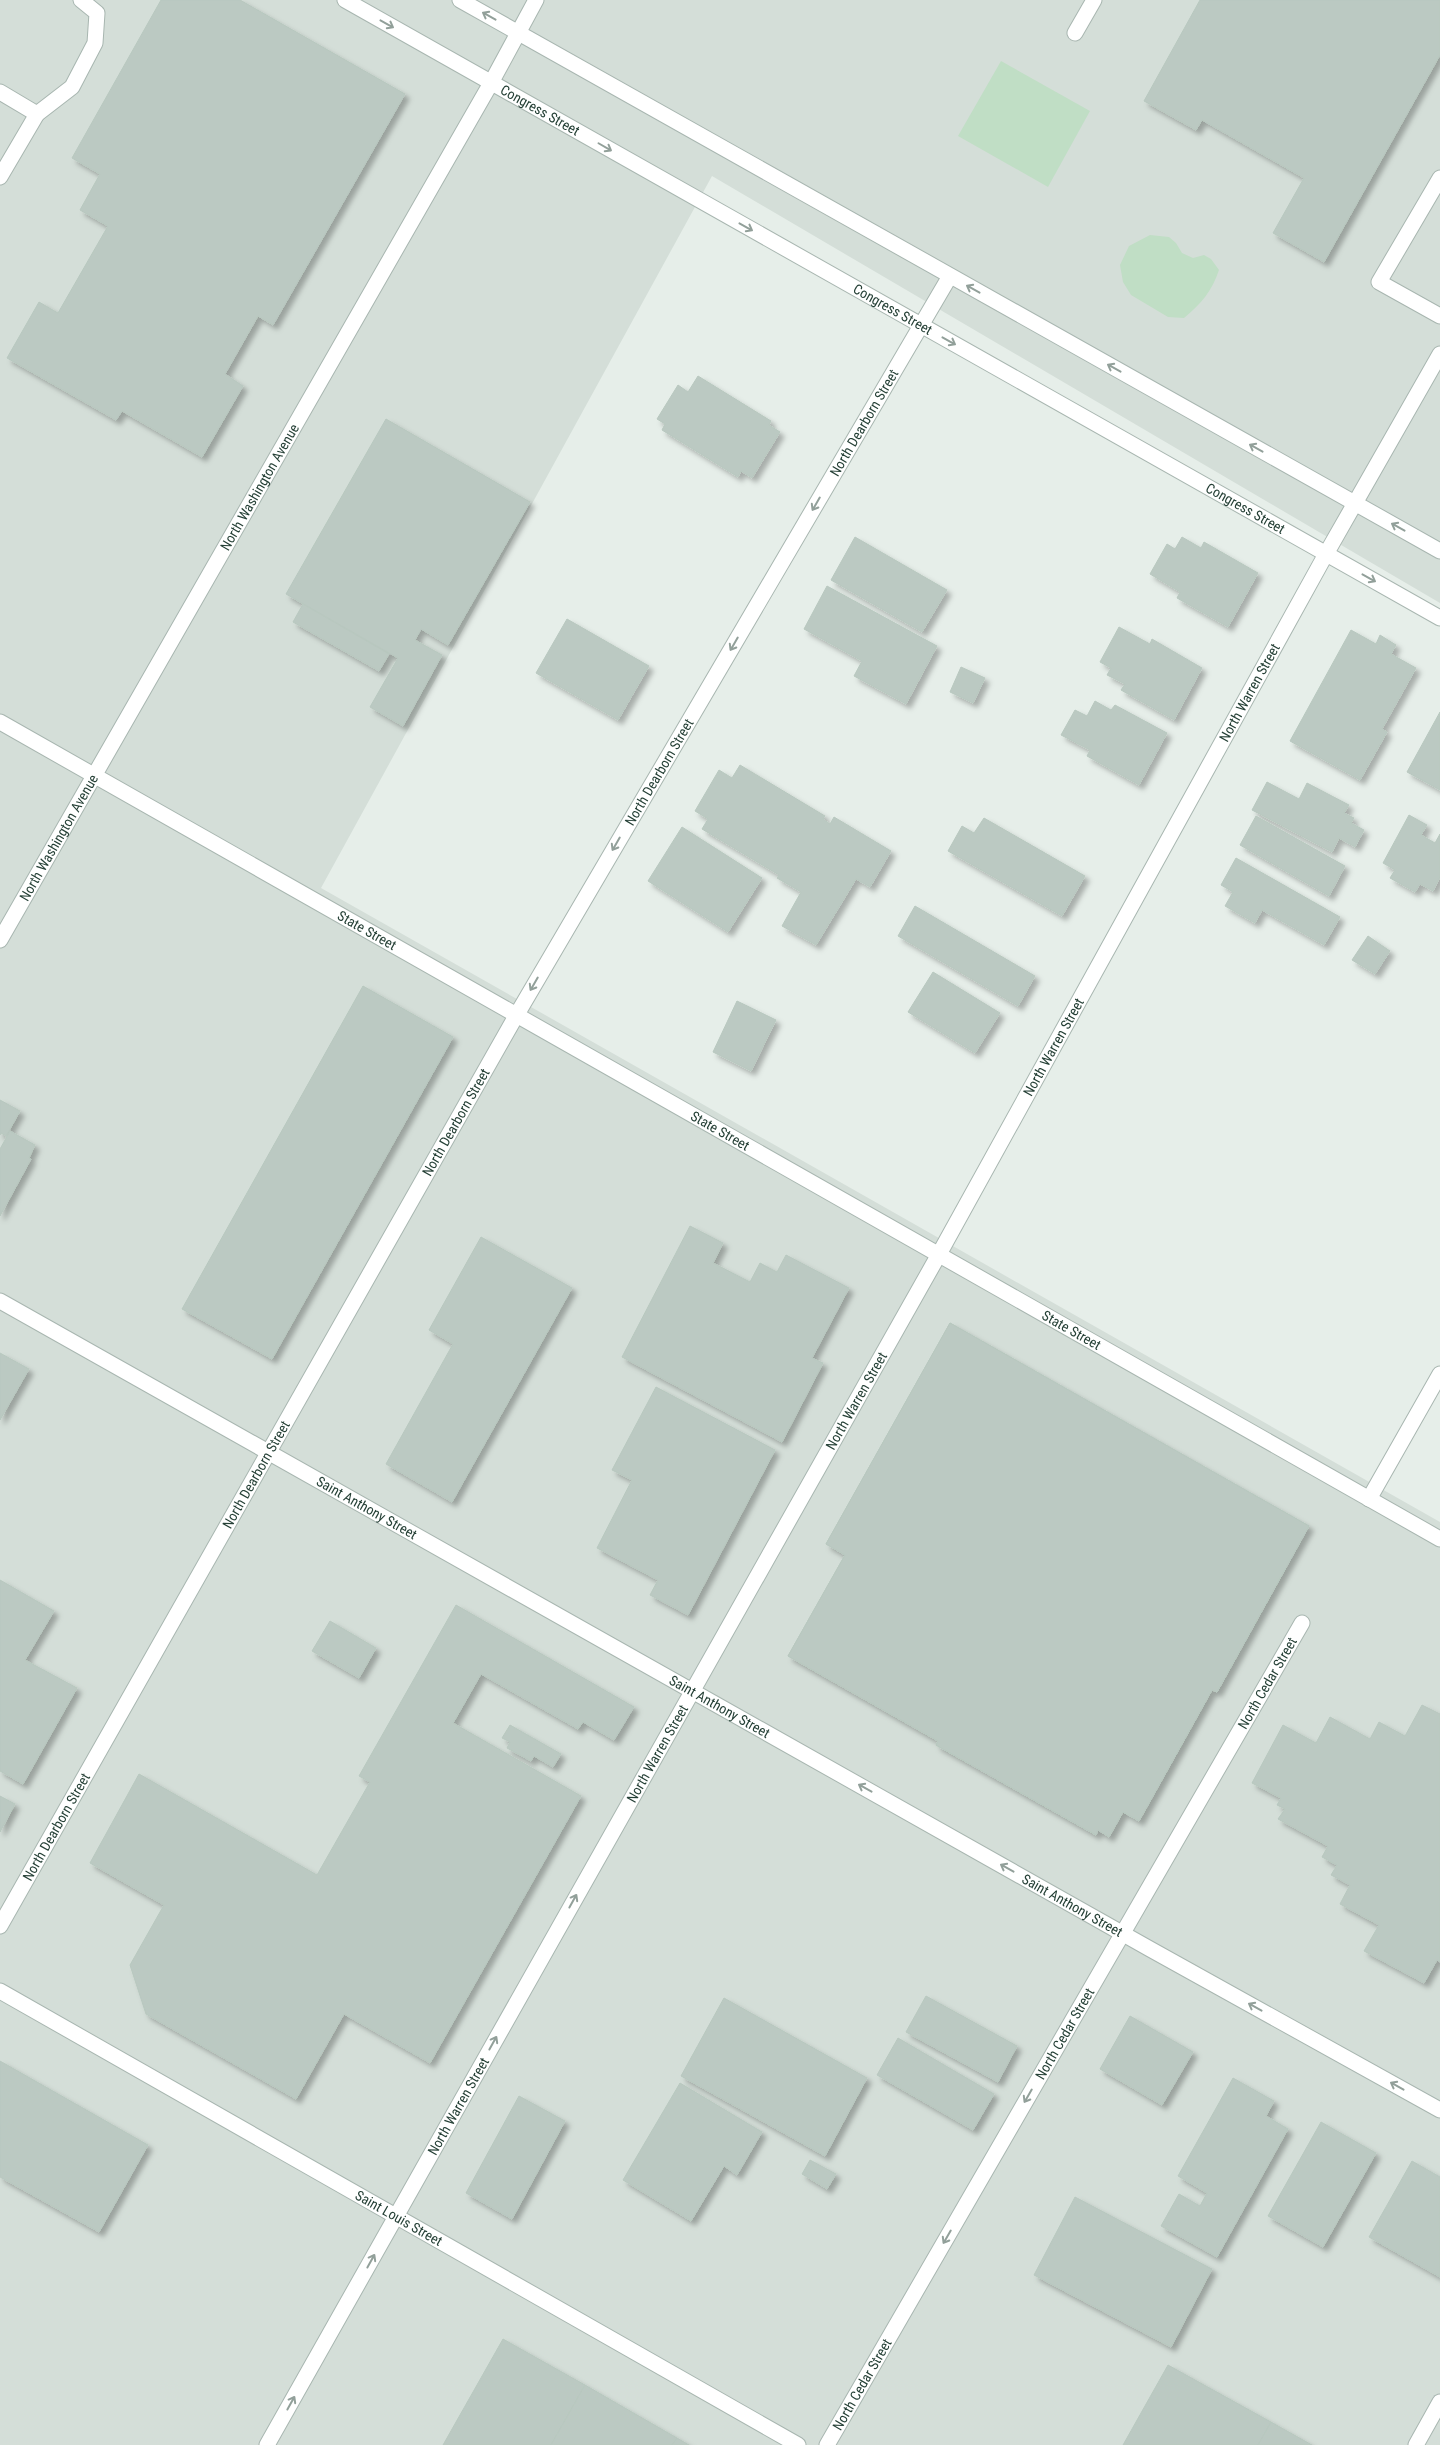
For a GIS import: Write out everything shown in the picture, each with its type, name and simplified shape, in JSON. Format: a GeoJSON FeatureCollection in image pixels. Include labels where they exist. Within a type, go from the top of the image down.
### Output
{"type":"FeatureCollection","features":[{"type":"Feature","properties":{"kind":"street"},"geometry":{"type":"LineString","coordinates":[[0,177],[37,114],[72,88],[95,43],[97,13],[81,0]]}},
{"type":"Feature","properties":{"kind":"street","name":"Congress Street"},"geometry":{"type":"LineString","coordinates":[[345,0],[1440,618]]}},
{"type":"Feature","properties":{"kind":"street"},"geometry":{"type":"LineString","coordinates":[[460,0],[1440,551]]}},
{"type":"Feature","properties":{"kind":"street","name":"North Washington Avenue"},"geometry":{"type":"LineString","coordinates":[[0,940],[491,83],[536,0]]}},
{"type":"Feature","properties":{"kind":"street"},"geometry":{"type":"LineString","coordinates":[[1075,33],[1094,0]]}},
{"type":"Feature","properties":{"kind":"street"},"geometry":{"type":"LineString","coordinates":[[0,92],[37,114]]}},
{"type":"Feature","properties":{"kind":"street"},"geometry":{"type":"LineString","coordinates":[[1440,178],[1380,282],[1440,316]]}},
{"type":"Feature","properties":{"kind":"street","name":"North Dearborn Street"},"geometry":{"type":"LineString","coordinates":[[0,1926],[516,1016],[950,276]]}},
{"type":"Feature","properties":{"kind":"street","name":"North Warren Street"},"geometry":{"type":"LineString","coordinates":[[267,2445],[690,1690],[938,1256],[1326,554],[1436,370],[1440,354]]}},
{"type":"Feature","properties":{"kind":"street","name":"State Street"},"geometry":{"type":"LineString","coordinates":[[0,722],[938,1256],[1440,1539]]}},
{"type":"Feature","properties":{"kind":"street","name":"Saint Anthony Street"},"geometry":{"type":"LineString","coordinates":[[0,1301],[1121,1933],[1440,2110]]}},
{"type":"Feature","properties":{"kind":"street"},"geometry":{"type":"LineString","coordinates":[[1368,1499],[1440,1374]]}},
{"type":"Feature","properties":{"kind":"street","name":"North Cedar Street"},"geometry":{"type":"LineString","coordinates":[[827,2445],[1302,1622]]}},
{"type":"Feature","properties":{"kind":"street","name":"Saint Louis Street"},"geometry":{"type":"LineString","coordinates":[[0,1991],[798,2445]]}},
{"type":"Feature","properties":{"kind":"street"},"geometry":{"type":"LineString","coordinates":[[1416,2445],[1440,2402]]}},
{"type":"Feature","properties":{"kind":"shaded area"},"geometry":{"type":"Polygon","coordinates":[[[0,0],[1440,0],[1440,603],[712,176],[321,888],[1440,1522],[1440,2445],[0,2445],[0,0]]]}},
{"type":"Feature","properties":{"kind":"green space"},"geometry":{"type":"Polygon","coordinates":[[[1001,61],[1090,111],[1048,187],[958,136],[1001,61]]]}},
{"type":"Feature","properties":{"kind":"green space"},"geometry":{"type":"Polygon","coordinates":[[[1150,235],[1169,237],[1176,243],[1182,253],[1193,258],[1204,255],[1211,259],[1219,270],[1205,297],[1184,318],[1168,317],[1131,295],[1123,282],[1120,265],[1129,246],[1150,235]]]}},
{"type":"Feature","properties":{"kind":"building"},"geometry":{"type":"Polygon","coordinates":[[[161,0],[240,0],[405,94],[273,325],[258,316],[225,374],[243,386],[202,457],[122,411],[116,420],[7,358],[39,302],[58,313],[108,226],[80,210],[100,174],[72,158],[161,0]]]}},
{"type":"Feature","properties":{"kind":"building"},"geometry":{"type":"Polygon","coordinates":[[[1200,0],[1440,0],[1440,55],[1324,262],[1273,233],[1304,178],[1202,120],[1196,130],[1144,101],[1200,0]]]}},
{"type":"Feature","properties":{"kind":"building"},"geometry":{"type":"Polygon","coordinates":[[[698,376],[771,421],[769,425],[780,432],[752,478],[741,471],[738,477],[662,430],[665,424],[657,419],[678,385],[688,392],[698,376]]]}},
{"type":"Feature","properties":{"kind":"building"},"geometry":{"type":"Polygon","coordinates":[[[386,419],[530,502],[448,645],[421,629],[415,640],[442,655],[403,726],[370,707],[398,658],[286,594],[386,419]]]}},
{"type":"Feature","properties":{"kind":"building"},"geometry":{"type":"Polygon","coordinates":[[[855,537],[947,590],[922,632],[831,580],[855,537]]]}},
{"type":"Feature","properties":{"kind":"building"},"geometry":{"type":"Polygon","coordinates":[[[1182,537],[1201,548],[1204,542],[1258,573],[1228,627],[1177,598],[1180,592],[1150,574],[1167,544],[1175,549],[1182,537]]]}},
{"type":"Feature","properties":{"kind":"building"},"geometry":{"type":"Polygon","coordinates":[[[827,586],[937,646],[906,704],[854,676],[862,661],[804,629],[827,586]]]}},
{"type":"Feature","properties":{"kind":"building"},"geometry":{"type":"Polygon","coordinates":[[[303,604],[389,654],[379,671],[293,622],[303,604]]]}},
{"type":"Feature","properties":{"kind":"building"},"geometry":{"type":"Polygon","coordinates":[[[567,619],[649,666],[618,720],[536,673],[567,619]]]}},
{"type":"Feature","properties":{"kind":"building"},"geometry":{"type":"Polygon","coordinates":[[[1119,627],[1150,644],[1152,639],[1202,668],[1174,720],[1121,690],[1125,684],[1107,675],[1111,668],[1100,662],[1119,627]]]}},
{"type":"Feature","properties":{"kind":"building"},"geometry":{"type":"Polygon","coordinates":[[[1351,630],[1376,644],[1380,635],[1396,645],[1391,654],[1416,668],[1382,729],[1387,732],[1360,780],[1290,741],[1351,630]]]}},
{"type":"Feature","properties":{"kind":"building"},"geometry":{"type":"Polygon","coordinates":[[[961,667],[985,678],[973,703],[950,692],[961,667]]]}},
{"type":"Feature","properties":{"kind":"building"},"geometry":{"type":"Polygon","coordinates":[[[1095,701],[1111,710],[1115,705],[1167,733],[1139,785],[1087,756],[1090,750],[1061,735],[1075,710],[1087,716],[1095,701]]]}},
{"type":"Feature","properties":{"kind":"building"},"geometry":{"type":"Polygon","coordinates":[[[1440,712],[1440,790],[1407,772],[1440,712]]]}},
{"type":"Feature","properties":{"kind":"building"},"geometry":{"type":"Polygon","coordinates":[[[740,765],[825,816],[823,819],[830,824],[834,817],[891,851],[870,887],[856,879],[816,945],[782,926],[801,892],[777,878],[779,875],[702,829],[708,819],[695,811],[719,770],[732,778],[740,765]]]}},
{"type":"Feature","properties":{"kind":"building"},"geometry":{"type":"Polygon","coordinates":[[[1267,782],[1299,799],[1307,783],[1349,805],[1344,813],[1354,818],[1351,823],[1364,830],[1355,847],[1339,838],[1332,852],[1252,810],[1267,782]]]}},
{"type":"Feature","properties":{"kind":"building"},"geometry":{"type":"Polygon","coordinates":[[[1409,815],[1427,825],[1421,835],[1435,843],[1440,834],[1440,877],[1433,891],[1420,884],[1415,892],[1390,878],[1395,870],[1383,863],[1409,815]]]}},
{"type":"Feature","properties":{"kind":"building"},"geometry":{"type":"Polygon","coordinates":[[[1256,816],[1345,866],[1329,896],[1240,845],[1256,816]]]}},
{"type":"Feature","properties":{"kind":"building"},"geometry":{"type":"Polygon","coordinates":[[[984,818],[1085,876],[1062,916],[948,851],[962,826],[974,833],[984,818]]]}},
{"type":"Feature","properties":{"kind":"building"},"geometry":{"type":"Polygon","coordinates":[[[682,827],[762,878],[728,932],[648,881],[682,827]]]}},
{"type":"Feature","properties":{"kind":"building"},"geometry":{"type":"Polygon","coordinates":[[[1236,858],[1340,917],[1324,945],[1262,910],[1255,923],[1225,906],[1233,892],[1221,885],[1236,858]]]}},
{"type":"Feature","properties":{"kind":"building"},"geometry":{"type":"Polygon","coordinates":[[[915,906],[1035,976],[1018,1006],[898,936],[915,906]]]}},
{"type":"Feature","properties":{"kind":"building"},"geometry":{"type":"Polygon","coordinates":[[[1368,936],[1390,951],[1375,974],[1352,960],[1368,936]]]}},
{"type":"Feature","properties":{"kind":"building"},"geometry":{"type":"Polygon","coordinates":[[[933,972],[1000,1013],[975,1053],[908,1012],[933,972]]]}},
{"type":"Feature","properties":{"kind":"building"},"geometry":{"type":"Polygon","coordinates":[[[363,986],[453,1037],[272,1359],[182,1309],[363,986]]]}},
{"type":"Feature","properties":{"kind":"building"},"geometry":{"type":"Polygon","coordinates":[[[737,1001],[776,1020],[751,1071],[713,1052],[737,1001]]]}},
{"type":"Feature","properties":{"kind":"building"},"geometry":{"type":"Polygon","coordinates":[[[0,1100],[20,1111],[6,1136],[1,1133],[0,1135],[0,1100]]]}},
{"type":"Feature","properties":{"kind":"building"},"geometry":{"type":"Polygon","coordinates":[[[10,1131],[35,1145],[29,1158],[31,1159],[0,1216],[0,1149],[10,1131]]]}},
{"type":"Feature","properties":{"kind":"building"},"geometry":{"type":"Polygon","coordinates":[[[690,1226],[723,1243],[713,1263],[750,1282],[760,1263],[777,1272],[786,1255],[849,1288],[812,1358],[823,1363],[782,1442],[622,1357],[690,1226]]]}},
{"type":"Feature","properties":{"kind":"building"},"geometry":{"type":"Polygon","coordinates":[[[481,1237],[572,1288],[452,1502],[386,1464],[453,1344],[429,1330],[481,1237]]]}},
{"type":"Feature","properties":{"kind":"building"},"geometry":{"type":"Polygon","coordinates":[[[950,1323],[1309,1526],[1217,1692],[1212,1690],[1139,1821],[1123,1812],[1109,1837],[1098,1830],[1096,1835],[936,1745],[938,1741],[788,1656],[845,1555],[826,1544],[950,1323]],[[1059,1520],[1021,1587],[1023,1590],[1029,1587],[1120,1639],[1156,1577],[1059,1520]]]}},
{"type":"Feature","properties":{"kind":"building"},"geometry":{"type":"Polygon","coordinates":[[[950,1323],[1309,1526],[1217,1692],[1212,1690],[1139,1821],[1123,1812],[1109,1837],[1098,1830],[1096,1835],[936,1745],[938,1741],[788,1656],[845,1555],[826,1544],[950,1323]]]}},
{"type":"Feature","properties":{"kind":"building"},"geometry":{"type":"Polygon","coordinates":[[[0,1353],[29,1369],[0,1420],[0,1353]]]}},
{"type":"Feature","properties":{"kind":"building"},"geometry":{"type":"Polygon","coordinates":[[[656,1387],[775,1450],[688,1615],[650,1595],[658,1580],[597,1548],[632,1480],[612,1470],[656,1387]]]}},
{"type":"Feature","properties":{"kind":"building"},"geometry":{"type":"Polygon","coordinates":[[[0,1580],[54,1611],[25,1660],[77,1688],[23,1784],[0,1771],[0,1580]]]}},
{"type":"Feature","properties":{"kind":"building"},"geometry":{"type":"Polygon","coordinates":[[[456,1605],[634,1707],[614,1740],[583,1722],[578,1729],[481,1674],[453,1723],[581,1796],[430,2063],[344,2014],[296,2099],[146,2014],[130,1965],[164,1905],[90,1863],[139,1774],[317,1875],[370,1782],[359,1776],[456,1605]]]}},
{"type":"Feature","properties":{"kind":"building"},"geometry":{"type":"Polygon","coordinates":[[[330,1621],[376,1648],[359,1678],[312,1651],[330,1621]]]}},
{"type":"Feature","properties":{"kind":"building"},"geometry":{"type":"Polygon","coordinates":[[[1422,1705],[1440,1714],[1440,1962],[1437,1960],[1424,1983],[1364,1951],[1379,1925],[1340,1904],[1350,1885],[1331,1875],[1337,1865],[1322,1857],[1328,1846],[1278,1819],[1285,1809],[1277,1805],[1281,1798],[1252,1783],[1283,1725],[1316,1743],[1330,1717],[1370,1739],[1379,1722],[1405,1736],[1422,1705]]]}},
{"type":"Feature","properties":{"kind":"building"},"geometry":{"type":"Polygon","coordinates":[[[510,1725],[561,1754],[553,1767],[534,1756],[531,1761],[507,1748],[510,1742],[502,1738],[510,1725]]]}},
{"type":"Feature","properties":{"kind":"building"},"geometry":{"type":"Polygon","coordinates":[[[0,1796],[15,1804],[0,1832],[0,1796]]]}},
{"type":"Feature","properties":{"kind":"building"},"geometry":{"type":"Polygon","coordinates":[[[926,1996],[1017,2046],[998,2082],[906,2032],[926,1996]]]}},
{"type":"Feature","properties":{"kind":"building"},"geometry":{"type":"Polygon","coordinates":[[[724,1998],[867,2078],[825,2156],[681,2076],[724,1998]]]}},
{"type":"Feature","properties":{"kind":"building"},"geometry":{"type":"Polygon","coordinates":[[[1130,2016],[1193,2052],[1162,2105],[1100,2069],[1130,2016]]]}},
{"type":"Feature","properties":{"kind":"building"},"geometry":{"type":"Polygon","coordinates":[[[898,2038],[994,2094],[973,2130],[877,2075],[898,2038]]]}},
{"type":"Feature","properties":{"kind":"building"},"geometry":{"type":"Polygon","coordinates":[[[0,2061],[148,2145],[99,2232],[0,2177],[0,2061]]]}},
{"type":"Feature","properties":{"kind":"building"},"geometry":{"type":"Polygon","coordinates":[[[1233,2078],[1274,2101],[1266,2116],[1288,2129],[1217,2257],[1161,2226],[1179,2194],[1200,2206],[1207,2193],[1178,2176],[1233,2078]]]}},
{"type":"Feature","properties":{"kind":"building"},"geometry":{"type":"Polygon","coordinates":[[[680,2083],[762,2132],[737,2175],[724,2166],[691,2221],[623,2180],[680,2083]]]}},
{"type":"Feature","properties":{"kind":"building"},"geometry":{"type":"Polygon","coordinates":[[[519,2096],[565,2121],[512,2219],[466,2193],[519,2096]]]}},
{"type":"Feature","properties":{"kind":"building"},"geometry":{"type":"Polygon","coordinates":[[[1321,2122],[1376,2153],[1323,2247],[1268,2216],[1321,2122]]]}},
{"type":"Feature","properties":{"kind":"building"},"geometry":{"type":"Polygon","coordinates":[[[810,2160],[836,2174],[827,2189],[802,2174],[810,2160]]]}},
{"type":"Feature","properties":{"kind":"building"},"geometry":{"type":"Polygon","coordinates":[[[1412,2161],[1440,2177],[1440,2277],[1369,2237],[1412,2161]]]}},
{"type":"Feature","properties":{"kind":"building"},"geometry":{"type":"Polygon","coordinates":[[[1075,2197],[1212,2269],[1171,2347],[1034,2275],[1075,2197]]]}},
{"type":"Feature","properties":{"kind":"building"},"geometry":{"type":"Polygon","coordinates":[[[503,2339],[585,2385],[551,2445],[443,2445],[503,2339]]]}},
{"type":"Feature","properties":{"kind":"building"},"geometry":{"type":"Polygon","coordinates":[[[1168,2365],[1271,2422],[1258,2445],[1123,2445],[1168,2365]]]}},
{"type":"Feature","properties":{"kind":"building"},"geometry":{"type":"Polygon","coordinates":[[[585,2385],[677,2438],[672,2445],[551,2445],[585,2385]]]}},
{"type":"Feature","properties":{"kind":"building"},"geometry":{"type":"Polygon","coordinates":[[[1271,2422],[1312,2445],[1258,2445],[1271,2422]]]}},
{"type":"Feature","properties":{"kind":"building"},"geometry":{"type":"Polygon","coordinates":[[[677,2438],[689,2445],[672,2445],[677,2438]]]}}]}
